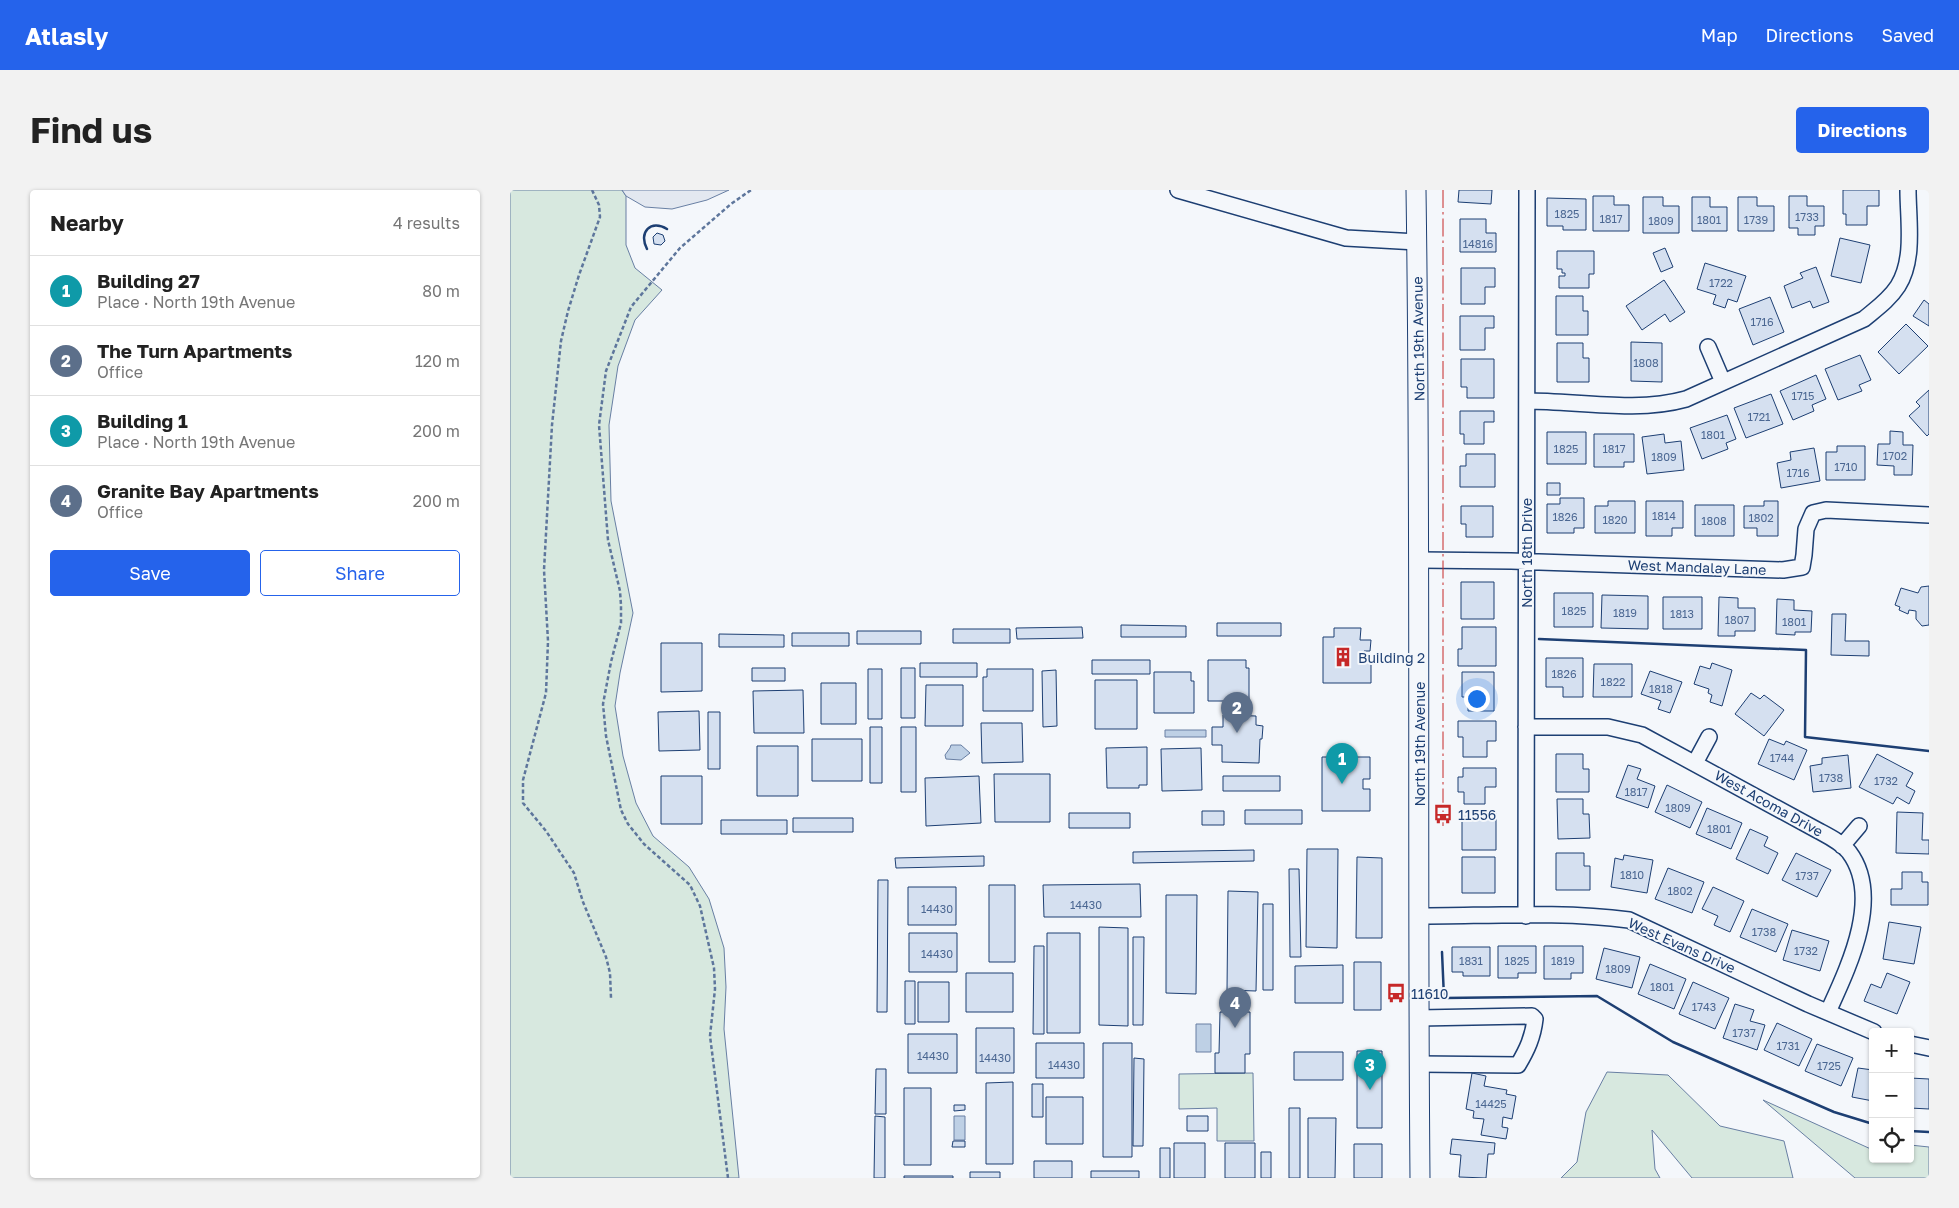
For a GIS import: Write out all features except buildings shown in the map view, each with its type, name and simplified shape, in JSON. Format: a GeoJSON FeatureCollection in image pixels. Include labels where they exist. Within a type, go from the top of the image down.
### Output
{"type":"FeatureCollection","features":[{"type":"Feature","properties":{"kind":"main road","name":"North 19th Avenue"},"geometry":{"type":"LineString","coordinates":[[1416,190],[1420,560],[1418,916],[1420,1178]]}},
{"type":"Feature","properties":{"kind":"street"},"geometry":{"type":"LineString","coordinates":[[1178,190],[1346,238],[1417,242]]}},
{"type":"Feature","properties":{"kind":"street","name":"North 18th Drive"},"geometry":{"type":"LineString","coordinates":[[1526,916],[1527,190]]}},
{"type":"Feature","properties":{"kind":"street"},"geometry":{"type":"LineString","coordinates":[[1527,402],[1654,405],[1686,399],[1864,319],[1883,304],[1898,286],[1905,269],[1908,254],[1908,190]]}},
{"type":"Feature","properties":{"kind":"street"},"geometry":{"type":"LineString","coordinates":[[1708,347],[1723,382]]}},
{"type":"Feature","properties":{"kind":"street","name":"West Mandalay Lane"},"geometry":{"type":"LineString","coordinates":[[1420,560],[1526,561],[1782,570],[1802,567],[1806,529],[1813,513],[1826,510],[1929,516]]}},
{"type":"Feature","properties":{"kind":"street","name":"West Acoma Drive"},"geometry":{"type":"LineString","coordinates":[[1526,727],[1608,726],[1642,734],[1818,830],[1849,852],[1860,874],[1863,897],[1858,936],[1828,1012]]}},
{"type":"Feature","properties":{"kind":"street"},"geometry":{"type":"LineString","coordinates":[[1695,763],[1709,738]]}},
{"type":"Feature","properties":{"kind":"street"},"geometry":{"type":"LineString","coordinates":[[1842,846],[1859,826]]}},
{"type":"Feature","properties":{"kind":"street","name":"West Evans Drive"},"geometry":{"type":"LineString","coordinates":[[1418,916],[1603,916],[1629,920],[1869,1030]]}},
{"type":"Feature","properties":{"kind":"street"},"geometry":{"type":"LineString","coordinates":[[1419,1018],[1532,1016],[1535,1018],[1533,1034],[1528,1049],[1518,1065],[1419,1064]]}},
{"type":"Feature","properties":{"kind":"street"},"geometry":{"type":"LineString","coordinates":[[1914,1045],[1929,1048]]}},
{"type":"Feature","properties":{"kind":"path"},"geometry":{"type":"LineString","coordinates":[[592,190],[599,205],[600,217],[568,311],[561,341],[556,384],[544,570],[548,641],[546,694],[523,780],[522,791],[523,803],[546,831],[574,873],[583,902],[606,957],[610,972],[611,998]]}},
{"type":"Feature","properties":{"kind":"path"},"geometry":{"type":"LineString","coordinates":[[728,1178],[710,1036],[715,989],[714,968],[700,906],[690,885],[644,844],[628,824],[621,810],[606,736],[604,704],[611,662],[621,623],[621,605],[620,591],[608,540],[599,425],[606,371],[631,308],[680,248],[731,204],[751,190]]}},
{"type":"Feature","properties":{"kind":"shaded area"},"geometry":{"type":"Polygon","coordinates":[[[510,190],[622,190],[626,196],[626,245],[635,268],[662,290],[635,320],[618,366],[609,425],[611,501],[633,613],[615,706],[623,756],[636,803],[653,836],[689,867],[709,899],[724,948],[726,987],[724,1029],[739,1178],[510,1178],[510,190]]]}},
{"type":"Feature","properties":{"kind":"shaded area"},"geometry":{"type":"Polygon","coordinates":[[[622,190],[729,190],[707,200],[672,209],[645,207],[626,196],[622,190]]]}},
{"type":"Feature","properties":{"kind":"shaded area"},"geometry":{"type":"Polygon","coordinates":[[[1607,1072],[1668,1075],[1720,1126],[1784,1141],[1793,1178],[1692,1178],[1652,1130],[1655,1169],[1660,1178],[1561,1178],[1577,1162],[1586,1112],[1607,1072]]]}},
{"type":"Feature","properties":{"kind":"shaded area"},"geometry":{"type":"Polygon","coordinates":[[[1253,1073],[1254,1141],[1217,1141],[1217,1108],[1179,1109],[1179,1074],[1253,1073]]]}},
{"type":"Feature","properties":{"kind":"shaded area"},"geometry":{"type":"Polygon","coordinates":[[[1763,1100],[1869,1148],[1869,1163],[1914,1163],[1914,1145],[1929,1147],[1929,1178],[1855,1178],[1763,1100]]]}},
{"type":"Feature","properties":{"kind":"water"},"geometry":{"type":"Polygon","coordinates":[[[1165,730],[1206,730],[1206,737],[1165,737],[1165,730]]]}},
{"type":"Feature","properties":{"kind":"water"},"geometry":{"type":"Polygon","coordinates":[[[951,745],[961,745],[970,753],[961,760],[946,759],[945,755],[951,745]]]}},
{"type":"Feature","properties":{"kind":"water"},"geometry":{"type":"Polygon","coordinates":[[[1196,1024],[1211,1024],[1211,1052],[1196,1052],[1196,1024]]]}},
{"type":"Feature","properties":{"kind":"water"},"geometry":{"type":"Polygon","coordinates":[[[954,1116],[965,1116],[965,1140],[954,1140],[954,1116]]]}},
{"type":"Feature","properties":{"kind":"wall"},"geometry":{"type":"LineString","coordinates":[[647,249],[644,237],[648,229],[651,226],[661,226],[667,229]]}},
{"type":"Feature","properties":{"kind":"wall"},"geometry":{"type":"LineString","coordinates":[[1539,639],[1806,650],[1805,737],[1929,751]]}},
{"type":"Feature","properties":{"kind":"wall"},"geometry":{"type":"LineString","coordinates":[[1442,952],[1444,998],[1597,996],[1673,1042],[1834,1112],[1869,1123]]}},
{"type":"Feature","properties":{"kind":"wall"},"geometry":{"type":"LineString","coordinates":[[1914,1131],[1929,1132]]}},
{"type":"Feature","properties":{"kind":"power"},"geometry":{"type":"LineString","coordinates":[[1443,190],[1443,826]]}},
{"type":"Feature","properties":{"kind":"place","name":"Building 2"},"geometry":{"type":"Point","coordinates":[1343,657]}},
{"type":"Feature","properties":{"kind":"place","name":"The Turn Apartments"},"geometry":{"type":"Point","coordinates":[1237,733]}},
{"type":"Feature","properties":{"kind":"place","name":"Building 27"},"geometry":{"type":"Point","coordinates":[1342,784]}},
{"type":"Feature","properties":{"kind":"place","name":"11556"},"geometry":{"type":"Point","coordinates":[1443,814]}},
{"type":"Feature","properties":{"kind":"place","name":"11610"},"geometry":{"type":"Point","coordinates":[1396,993]}},
{"type":"Feature","properties":{"kind":"place","name":"Granite Bay Apartments"},"geometry":{"type":"Point","coordinates":[1235,1028]}},
{"type":"Feature","properties":{"kind":"place","name":"Building 1"},"geometry":{"type":"Point","coordinates":[1370,1090]}}]}
